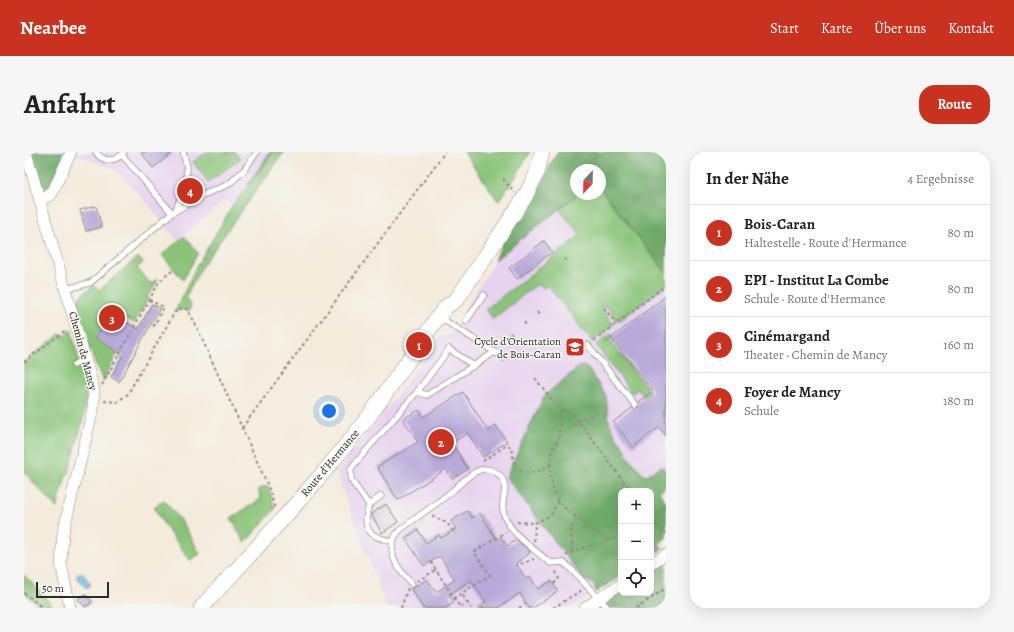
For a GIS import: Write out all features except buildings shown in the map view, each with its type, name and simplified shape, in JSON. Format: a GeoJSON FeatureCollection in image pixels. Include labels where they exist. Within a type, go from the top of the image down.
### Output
{"type":"FeatureCollection","features":[{"type":"Feature","properties":{"kind":"main road","name":"Route d'Hermance"},"geometry":{"type":"LineString","coordinates":[[442,312],[449,295],[517,195],[542,154]]}},
{"type":"Feature","properties":{"kind":"main road","name":"Route d'Hermance"},"geometry":{"type":"LineString","coordinates":[[201,608],[284,518],[338,454],[391,386],[442,312],[461,294],[525,197],[537,173],[542,154]]}},
{"type":"Feature","properties":{"kind":"street","name":"Chemin de Mancy"},"geometry":{"type":"LineString","coordinates":[[26,152],[41,199],[94,390],[93,409],[63,534],[61,562],[70,608]]}},
{"type":"Feature","properties":{"kind":"street"},"geometry":{"type":"LineString","coordinates":[[41,199],[51,195],[71,152]]}},
{"type":"Feature","properties":{"kind":"street"},"geometry":{"type":"LineString","coordinates":[[654,562],[666,554]]}},
{"type":"Feature","properties":{"kind":"street"},"geometry":{"type":"LineString","coordinates":[[585,608],[618,586]]}},
{"type":"Feature","properties":{"kind":"lane"},"geometry":{"type":"LineString","coordinates":[[96,152],[102,158],[110,160],[118,158],[123,153],[174,212]]}},
{"type":"Feature","properties":{"kind":"lane"},"geometry":{"type":"LineString","coordinates":[[174,212],[186,184],[186,167],[183,152]]}},
{"type":"Feature","properties":{"kind":"lane"},"geometry":{"type":"LineString","coordinates":[[66,289],[86,285],[98,278],[174,212],[203,195],[229,184],[244,170],[257,152]]}},
{"type":"Feature","properties":{"kind":"lane"},"geometry":{"type":"LineString","coordinates":[[186,184],[192,190],[203,195]]}},
{"type":"Feature","properties":{"kind":"lane"},"geometry":{"type":"LineString","coordinates":[[466,321],[484,295]]}},
{"type":"Feature","properties":{"kind":"lane"},"geometry":{"type":"LineString","coordinates":[[442,312],[504,358]]}},
{"type":"Feature","properties":{"kind":"lane"},"geometry":{"type":"LineString","coordinates":[[588,345],[635,405]]}},
{"type":"Feature","properties":{"kind":"lane"},"geometry":{"type":"LineString","coordinates":[[369,505],[350,476],[351,468],[417,392],[449,348],[474,366]]}},
{"type":"Feature","properties":{"kind":"lane"},"geometry":{"type":"LineString","coordinates":[[417,392],[427,395],[495,352]]}},
{"type":"Feature","properties":{"kind":"lane"},"geometry":{"type":"LineString","coordinates":[[74,365],[85,357]]}},
{"type":"Feature","properties":{"kind":"lane"},"geometry":{"type":"LineString","coordinates":[[412,584],[395,563],[392,541],[400,530],[479,470],[488,469],[495,472],[504,481],[505,490],[502,508],[512,528],[550,563],[562,562],[568,566],[608,608]]}},
{"type":"Feature","properties":{"kind":"lane"},"geometry":{"type":"LineString","coordinates":[[381,496],[369,505],[365,521],[369,531],[377,538],[392,541]]}},
{"type":"Feature","properties":{"kind":"path"},"geometry":{"type":"LineString","coordinates":[[242,428],[445,152]]}},
{"type":"Feature","properties":{"kind":"path"},"geometry":{"type":"LineString","coordinates":[[503,178],[517,195]]}},
{"type":"Feature","properties":{"kind":"path"},"geometry":{"type":"LineString","coordinates":[[564,258],[568,262]]}},
{"type":"Feature","properties":{"kind":"path"},"geometry":{"type":"LineString","coordinates":[[94,390],[100,389],[161,279],[174,269]]}},
{"type":"Feature","properties":{"kind":"path"},"geometry":{"type":"LineString","coordinates":[[588,345],[666,285]]}},
{"type":"Feature","properties":{"kind":"path"},"geometry":{"type":"LineString","coordinates":[[149,300],[164,307],[152,329]]}},
{"type":"Feature","properties":{"kind":"path"},"geometry":{"type":"LineString","coordinates":[[112,402],[123,399],[130,391],[175,312],[183,308],[189,311],[272,498]]}},
{"type":"Feature","properties":{"kind":"path"},"geometry":{"type":"LineString","coordinates":[[604,308],[616,323]]}},
{"type":"Feature","properties":{"kind":"path"},"geometry":{"type":"LineString","coordinates":[[24,362],[76,322]]}},
{"type":"Feature","properties":{"kind":"path"},"geometry":{"type":"LineString","coordinates":[[535,378],[560,410],[570,413],[578,422],[629,488]]}},
{"type":"Feature","properties":{"kind":"path"},"geometry":{"type":"LineString","coordinates":[[560,410],[560,437]]}},
{"type":"Feature","properties":{"kind":"path"},"geometry":{"type":"LineString","coordinates":[[598,412],[578,422],[560,437],[551,449],[550,475],[558,501],[593,531],[609,540]]}},
{"type":"Feature","properties":{"kind":"path"},"geometry":{"type":"LineString","coordinates":[[479,470],[481,463],[507,445],[512,448],[514,466],[521,470],[531,473],[540,471],[550,466]]}},
{"type":"Feature","properties":{"kind":"path"},"geometry":{"type":"LineString","coordinates":[[507,520],[523,523],[535,523],[551,515],[558,501]]}},
{"type":"Feature","properties":{"kind":"path"},"geometry":{"type":"LineString","coordinates":[[423,513],[447,523],[456,534]]}},
{"type":"Feature","properties":{"kind":"path"},"geometry":{"type":"LineString","coordinates":[[572,551],[571,529],[577,517]]}},
{"type":"Feature","properties":{"kind":"path"},"geometry":{"type":"LineString","coordinates":[[654,521],[666,534]]}},
{"type":"Feature","properties":{"kind":"path"},"geometry":{"type":"LineString","coordinates":[[515,566],[532,560],[535,549],[535,523]]}},
{"type":"Feature","properties":{"kind":"path"},"geometry":{"type":"LineString","coordinates":[[454,598],[490,575],[474,552],[512,528]]}},
{"type":"Feature","properties":{"kind":"path"},"geometry":{"type":"LineString","coordinates":[[562,562],[572,551],[595,546],[618,538]]}},
{"type":"Feature","properties":{"kind":"path"},"geometry":{"type":"LineString","coordinates":[[431,562],[460,607],[467,602]]}},
{"type":"Feature","properties":{"kind":"path"},"geometry":{"type":"LineString","coordinates":[[550,563],[559,578],[554,584]]}},
{"type":"Feature","properties":{"kind":"path"},"geometry":{"type":"LineString","coordinates":[[553,608],[588,586]]}},
{"type":"Feature","properties":{"kind":"path"},"geometry":{"type":"LineString","coordinates":[[636,608],[666,588]]}},
{"type":"Feature","properties":{"kind":"path"},"geometry":{"type":"LineString","coordinates":[[24,593],[43,608]]}},
{"type":"Feature","properties":{"kind":"path"},"geometry":{"type":"LineString","coordinates":[[461,593],[471,608]]}},
{"type":"Feature","properties":{"kind":"path"},"geometry":{"type":"LineString","coordinates":[[519,608],[526,603]]}},
{"type":"Feature","properties":{"kind":"shaded area"},"geometry":{"type":"Polygon","coordinates":[[[76,152],[270,152],[232,207],[226,199],[177,240],[148,204],[117,170],[75,154],[76,152]]]}},
{"type":"Feature","properties":{"kind":"shaded area"},"geometry":{"type":"Polygon","coordinates":[[[606,196],[666,273],[666,472],[661,466],[645,476],[625,452],[626,451],[616,436],[609,421],[591,582],[595,586],[596,592],[571,608],[387,608],[336,472],[385,411],[440,337],[452,334],[466,311],[467,305],[495,261],[571,200],[606,200],[606,196]]]}},
{"type":"Feature","properties":{"kind":"green space"},"geometry":{"type":"Polygon","coordinates":[[[31,152],[67,152],[51,187],[44,188],[39,186],[31,152]]]}},
{"type":"Feature","properties":{"kind":"green space"},"geometry":{"type":"Polygon","coordinates":[[[207,152],[235,152],[240,159],[208,182],[193,162],[207,152]]]}},
{"type":"Feature","properties":{"kind":"green space"},"geometry":{"type":"Polygon","coordinates":[[[270,152],[273,152],[250,185],[248,184],[270,152]]]}},
{"type":"Feature","properties":{"kind":"green space"},"geometry":{"type":"Polygon","coordinates":[[[273,152],[284,152],[202,266],[186,297],[191,308],[189,311],[180,309],[175,312],[196,267],[232,207],[273,152]]]}},
{"type":"Feature","properties":{"kind":"green space"},"geometry":{"type":"Polygon","coordinates":[[[464,152],[530,152],[515,178],[498,201],[464,152]]]}},
{"type":"Feature","properties":{"kind":"green space"},"geometry":{"type":"Polygon","coordinates":[[[557,152],[666,152],[666,273],[606,196],[606,164],[570,164],[570,200],[495,260],[502,244],[541,185],[557,152]]]}},
{"type":"Feature","properties":{"kind":"green space"},"geometry":{"type":"Polygon","coordinates":[[[606,196],[666,273],[666,285],[618,322],[606,306],[602,309],[614,325],[592,342],[548,285],[544,288],[536,285],[493,319],[486,309],[581,235],[559,209],[570,200],[606,200],[606,196]]]}},
{"type":"Feature","properties":{"kind":"green space"},"geometry":{"type":"Polygon","coordinates":[[[184,236],[198,253],[183,280],[162,255],[184,236]]]}},
{"type":"Feature","properties":{"kind":"green space"},"geometry":{"type":"Polygon","coordinates":[[[138,257],[143,263],[137,268],[151,284],[157,279],[158,280],[150,294],[148,293],[147,296],[149,297],[134,323],[112,311],[96,338],[118,352],[103,381],[83,327],[78,298],[94,285],[99,290],[138,257]]]}},
{"type":"Feature","properties":{"kind":"green space"},"geometry":{"type":"Polygon","coordinates":[[[71,330],[85,384],[86,395],[83,419],[69,473],[66,476],[57,508],[24,472],[24,362],[60,334],[62,338],[71,330]]]}},
{"type":"Feature","properties":{"kind":"green space"},"geometry":{"type":"Polygon","coordinates":[[[611,334],[613,336],[604,344],[610,340],[650,392],[644,397],[638,389],[632,393],[596,345],[611,334]]]}},
{"type":"Feature","properties":{"kind":"green space"},"geometry":{"type":"Polygon","coordinates":[[[584,366],[589,370],[606,396],[609,421],[616,436],[627,451],[625,453],[645,476],[662,466],[666,472],[666,485],[659,492],[666,502],[666,538],[659,543],[662,549],[654,554],[654,488],[618,488],[618,578],[596,592],[594,585],[584,580],[506,477],[544,396],[579,367],[584,366]]]}},
{"type":"Feature","properties":{"kind":"green space"},"geometry":{"type":"Polygon","coordinates":[[[268,486],[275,509],[245,543],[231,518],[261,499],[258,489],[268,486]]]}},
{"type":"Feature","properties":{"kind":"green space"},"geometry":{"type":"Polygon","coordinates":[[[164,500],[184,525],[200,554],[190,560],[164,525],[154,507],[164,500]]]}},
{"type":"Feature","properties":{"kind":"green space"},"geometry":{"type":"Polygon","coordinates":[[[666,560],[666,608],[592,608],[618,591],[618,596],[654,596],[654,568],[666,560]]]}},
{"type":"Feature","properties":{"kind":"green space"},"geometry":{"type":"Polygon","coordinates":[[[24,575],[54,607],[53,608],[43,608],[24,593],[24,575]]]}},
{"type":"Feature","properties":{"kind":"water"},"geometry":{"type":"Polygon","coordinates":[[[82,572],[91,585],[86,588],[76,576],[82,572]]]}},
{"type":"Feature","properties":{"kind":"place","name":"Foyer de Mancy"},"geometry":{"type":"Point","coordinates":[190,191]}},
{"type":"Feature","properties":{"kind":"place","name":"Cinémargand"},"geometry":{"type":"Point","coordinates":[112,318]}},
{"type":"Feature","properties":{"kind":"place","name":"Bois-Caran"},"geometry":{"type":"Point","coordinates":[419,345]}},
{"type":"Feature","properties":{"kind":"place","name":"Cycle d'Orientation de Bois-Caran"},"geometry":{"type":"Point","coordinates":[575,347]}},
{"type":"Feature","properties":{"kind":"place","name":"EPI - Institut La Combe"},"geometry":{"type":"Point","coordinates":[441,442]}}]}
